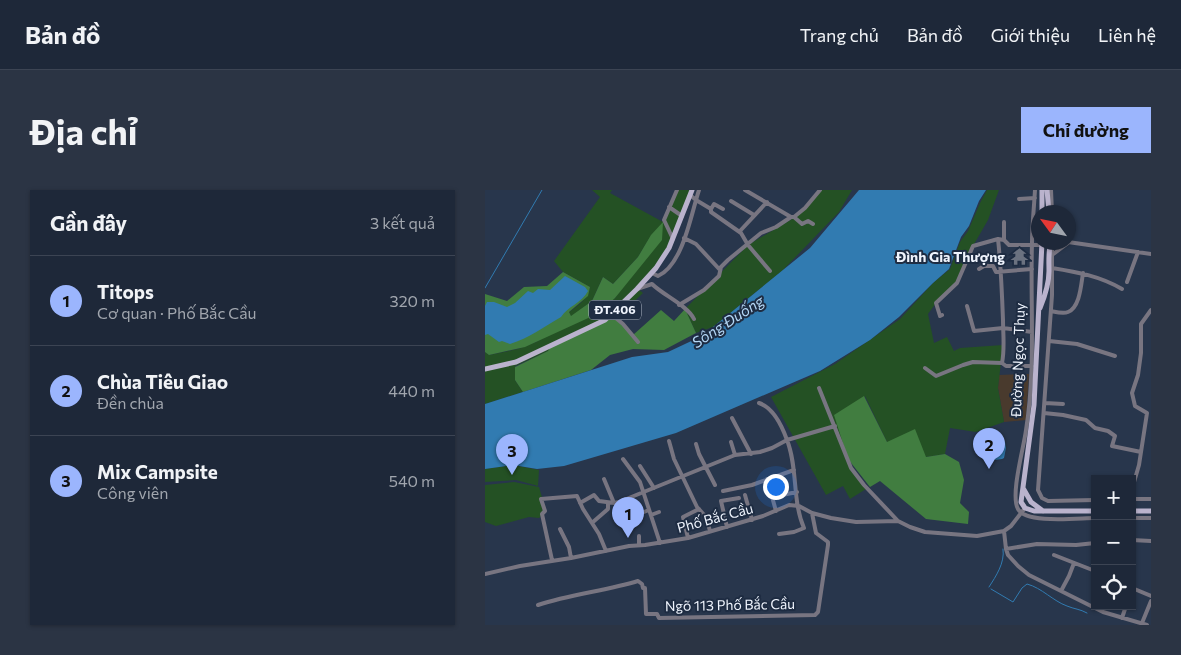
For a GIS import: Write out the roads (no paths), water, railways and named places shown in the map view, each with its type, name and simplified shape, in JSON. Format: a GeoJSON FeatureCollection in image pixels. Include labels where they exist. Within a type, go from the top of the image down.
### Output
{"type":"FeatureCollection","features":[{"type":"Feature","properties":{"kind":"main road"},"geometry":{"type":"LineString","coordinates":[[1042,190],[1042,205]]}},
{"type":"Feature","properties":{"kind":"main road"},"geometry":{"type":"LineString","coordinates":[[1047,190],[1049,205]]}},
{"type":"Feature","properties":{"kind":"main road","name":"ĐT.406"},"geometry":{"type":"LineString","coordinates":[[485,369],[517,362],[605,320],[656,268],[673,238],[691,192]]}},
{"type":"Feature","properties":{"kind":"main road","name":"Đường Ngọc Thụy"},"geometry":{"type":"LineString","coordinates":[[1023,511],[1021,502],[1034,405],[1042,250]]}},
{"type":"Feature","properties":{"kind":"main road"},"geometry":{"type":"LineString","coordinates":[[1039,310],[1046,293],[1049,278],[1049,250]]}},
{"type":"Feature","properties":{"kind":"main road"},"geometry":{"type":"LineString","coordinates":[[1023,486],[1031,502],[1043,511]]}},
{"type":"Feature","properties":{"kind":"main road"},"geometry":{"type":"LineString","coordinates":[[1023,511],[1091,511]]}},
{"type":"Feature","properties":{"kind":"main road"},"geometry":{"type":"LineString","coordinates":[[1136,511],[1151,511]]}},
{"type":"Feature","properties":{"kind":"street"},"geometry":{"type":"LineString","coordinates":[[673,238],[664,220],[677,190]]}},
{"type":"Feature","properties":{"kind":"street"},"geometry":{"type":"LineString","coordinates":[[654,274],[658,276],[666,271],[679,252],[699,190]]}},
{"type":"Feature","properties":{"kind":"street"},"geometry":{"type":"LineString","coordinates":[[745,190],[802,224],[808,221],[813,224]]}},
{"type":"Feature","properties":{"kind":"street"},"geometry":{"type":"LineString","coordinates":[[679,305],[704,290],[719,276],[720,270],[728,260],[761,233],[776,227],[805,208],[820,190]]}},
{"type":"Feature","properties":{"kind":"street","name":"Đường Ngọc Thụy"},"geometry":{"type":"LineString","coordinates":[[1035,190],[1035,205]]}},
{"type":"Feature","properties":{"kind":"street"},"geometry":{"type":"LineString","coordinates":[[1050,205],[1051,190]]}},
{"type":"Feature","properties":{"kind":"street"},"geometry":{"type":"LineString","coordinates":[[691,192],[696,200],[711,209],[711,212],[740,231],[745,236],[748,245],[770,271]]}},
{"type":"Feature","properties":{"kind":"street"},"geometry":{"type":"LineString","coordinates":[[1019,199],[1035,198]]}},
{"type":"Feature","properties":{"kind":"street"},"geometry":{"type":"LineString","coordinates":[[731,201],[754,216]]}},
{"type":"Feature","properties":{"kind":"street"},"geometry":{"type":"LineString","coordinates":[[740,231],[768,202]]}},
{"type":"Feature","properties":{"kind":"street"},"geometry":{"type":"LineString","coordinates":[[711,209],[714,204],[723,209]]}},
{"type":"Feature","properties":{"kind":"street"},"geometry":{"type":"LineString","coordinates":[[669,207],[682,216]]}},
{"type":"Feature","properties":{"kind":"street"},"geometry":{"type":"LineString","coordinates":[[1004,222],[1004,240]]}},
{"type":"Feature","properties":{"kind":"street"},"geometry":{"type":"LineString","coordinates":[[684,238],[696,244],[720,270]]}},
{"type":"Feature","properties":{"kind":"street"},"geometry":{"type":"LineString","coordinates":[[942,315],[940,316],[936,303],[957,283],[973,246],[998,239],[1004,240],[1009,244],[1031,244]]}},
{"type":"Feature","properties":{"kind":"street"},"geometry":{"type":"LineString","coordinates":[[998,239],[1004,356],[1002,363]]}},
{"type":"Feature","properties":{"kind":"street"},"geometry":{"type":"LineString","coordinates":[[1076,243],[1151,254]]}},
{"type":"Feature","properties":{"kind":"street"},"geometry":{"type":"LineString","coordinates":[[670,244],[679,252]]}},
{"type":"Feature","properties":{"kind":"street","name":"Đường Ngọc Thụy"},"geometry":{"type":"LineString","coordinates":[[1023,511],[1016,504],[1015,494],[1029,411],[1032,366],[1032,250]]}},
{"type":"Feature","properties":{"kind":"street","name":"Đường Ngọc Thụy"},"geometry":{"type":"LineString","coordinates":[[1052,250],[1051,311],[1039,482],[1040,495],[1048,500],[1091,500]]}},
{"type":"Feature","properties":{"kind":"street"},"geometry":{"type":"LineString","coordinates":[[1053,255],[1059,250]]}},
{"type":"Feature","properties":{"kind":"street"},"geometry":{"type":"LineString","coordinates":[[1127,282],[1137,252]]}},
{"type":"Feature","properties":{"kind":"street"},"geometry":{"type":"LineString","coordinates":[[979,269],[984,266],[993,266],[996,272],[1033,268]]}},
{"type":"Feature","properties":{"kind":"street"},"geometry":{"type":"LineString","coordinates":[[652,284],[656,268]]}},
{"type":"Feature","properties":{"kind":"street"},"geometry":{"type":"LineString","coordinates":[[1052,268],[1083,273],[1108,281],[1122,289]]}},
{"type":"Feature","properties":{"kind":"street"},"geometry":{"type":"LineString","coordinates":[[1051,311],[1068,312],[1075,306],[1083,273]]}},
{"type":"Feature","properties":{"kind":"street"},"geometry":{"type":"LineString","coordinates":[[637,289],[652,284]]}},
{"type":"Feature","properties":{"kind":"street"},"geometry":{"type":"LineString","coordinates":[[652,284],[692,314],[694,319]]}},
{"type":"Feature","properties":{"kind":"street"},"geometry":{"type":"LineString","coordinates":[[967,306],[974,331],[1003,328],[1032,332]]}},
{"type":"Feature","properties":{"kind":"street"},"geometry":{"type":"LineString","coordinates":[[1136,475],[1147,413],[1135,406],[1133,393],[1141,353],[1141,324],[1151,310]]}},
{"type":"Feature","properties":{"kind":"street"},"geometry":{"type":"LineString","coordinates":[[611,314],[638,342]]}},
{"type":"Feature","properties":{"kind":"street"},"geometry":{"type":"LineString","coordinates":[[1049,341],[1083,345],[1115,356]]}},
{"type":"Feature","properties":{"kind":"street"},"geometry":{"type":"LineString","coordinates":[[925,368],[936,376],[963,364],[973,362],[1002,363],[1006,366],[1032,366]]}},
{"type":"Feature","properties":{"kind":"street"},"geometry":{"type":"LineString","coordinates":[[819,388],[851,468],[863,486],[898,521],[919,530],[934,533],[977,536],[1004,531],[1011,526],[1023,511],[1029,517],[1091,518]]}},
{"type":"Feature","properties":{"kind":"street"},"geometry":{"type":"LineString","coordinates":[[759,403],[766,407],[774,416],[787,440],[794,470],[800,520],[804,528],[794,532],[779,534]]}},
{"type":"Feature","properties":{"kind":"street"},"geometry":{"type":"LineString","coordinates":[[1045,403],[1063,404]]}},
{"type":"Feature","properties":{"kind":"street"},"geometry":{"type":"LineString","coordinates":[[1044,413],[1063,415],[1087,421],[1095,428],[1108,431],[1115,436],[1112,446],[1141,452]]}},
{"type":"Feature","properties":{"kind":"street"},"geometry":{"type":"LineString","coordinates":[[732,418],[751,454]]}},
{"type":"Feature","properties":{"kind":"street"},"geometry":{"type":"LineString","coordinates":[[580,503],[594,495],[599,501],[614,503],[735,454],[751,454],[772,448],[787,440],[835,426]]}},
{"type":"Feature","properties":{"kind":"street"},"geometry":{"type":"LineString","coordinates":[[669,441],[674,459],[697,507],[706,517],[710,531]]}},
{"type":"Feature","properties":{"kind":"street"},"geometry":{"type":"LineString","coordinates":[[731,442],[735,454]]}},
{"type":"Feature","properties":{"kind":"street"},"geometry":{"type":"LineString","coordinates":[[696,444],[705,467],[715,485]]}},
{"type":"Feature","properties":{"kind":"street"},"geometry":{"type":"LineString","coordinates":[[623,459],[644,492],[659,543]]}},
{"type":"Feature","properties":{"kind":"street"},"geometry":{"type":"LineString","coordinates":[[640,466],[654,488]]}},
{"type":"Feature","properties":{"kind":"street"},"geometry":{"type":"LineString","coordinates":[[723,491],[752,485],[794,470]]}},
{"type":"Feature","properties":{"kind":"street"},"geometry":{"type":"LineString","coordinates":[[604,479],[614,503]]}},
{"type":"Feature","properties":{"kind":"street"},"geometry":{"type":"LineString","coordinates":[[767,479],[776,511]]}},
{"type":"Feature","properties":{"kind":"street"},"geometry":{"type":"LineString","coordinates":[[772,497],[797,492]]}},
{"type":"Feature","properties":{"kind":"street"},"geometry":{"type":"LineString","coordinates":[[745,495],[752,520]]}},
{"type":"Feature","properties":{"kind":"street"},"geometry":{"type":"LineString","coordinates":[[552,560],[542,514],[545,510],[541,499],[577,496],[583,509],[593,522],[606,551]]}},
{"type":"Feature","properties":{"kind":"street"},"geometry":{"type":"LineString","coordinates":[[727,527],[721,501],[739,498]]}},
{"type":"Feature","properties":{"kind":"street"},"geometry":{"type":"LineString","coordinates":[[1136,499],[1151,498]]}},
{"type":"Feature","properties":{"kind":"street"},"geometry":{"type":"LineString","coordinates":[[593,522],[608,508],[608,503]]}},
{"type":"Feature","properties":{"kind":"street","name":"Phố Bắc Cầu"},"geometry":{"type":"LineString","coordinates":[[485,574],[552,560],[688,538],[752,520],[789,505],[799,506]]}},
{"type":"Feature","properties":{"kind":"street"},"geometry":{"type":"LineString","coordinates":[[799,506],[812,513],[856,522],[898,521]]}},
{"type":"Feature","properties":{"kind":"street"},"geometry":{"type":"LineString","coordinates":[[688,538],[683,517],[700,509]]}},
{"type":"Feature","properties":{"kind":"street"},"geometry":{"type":"LineString","coordinates":[[621,521],[649,510]]}},
{"type":"Feature","properties":{"kind":"street"},"geometry":{"type":"LineString","coordinates":[[651,515],[659,512]]}},
{"type":"Feature","properties":{"kind":"street","name":"Ngõ 113 Phố Bắc Cầu"},"geometry":{"type":"LineString","coordinates":[[537,605],[577,595],[613,589],[639,581],[643,588],[645,588],[646,614],[657,614],[659,618],[815,615],[818,612],[828,542],[816,533],[812,513]]}},
{"type":"Feature","properties":{"kind":"street"},"geometry":{"type":"LineString","coordinates":[[1136,518],[1151,518]]}},
{"type":"Feature","properties":{"kind":"street"},"geometry":{"type":"LineString","coordinates":[[560,529],[569,547],[571,558]]}},
{"type":"Feature","properties":{"kind":"street"},"geometry":{"type":"LineString","coordinates":[[1004,531],[1006,549],[1012,560],[1029,575],[1103,612],[1145,624],[1151,602]]}},
{"type":"Feature","properties":{"kind":"street"},"geometry":{"type":"LineString","coordinates":[[639,536],[639,545]]}},
{"type":"Feature","properties":{"kind":"street"},"geometry":{"type":"LineString","coordinates":[[1136,540],[1151,541]]}},
{"type":"Feature","properties":{"kind":"street"},"geometry":{"type":"LineString","coordinates":[[1006,549],[1037,544],[1091,543]]}},
{"type":"Feature","properties":{"kind":"street"},"geometry":{"type":"LineString","coordinates":[[1055,556],[1091,570]]}},
{"type":"Feature","properties":{"kind":"street"},"geometry":{"type":"LineString","coordinates":[[1061,591],[1074,563]]}},
{"type":"Feature","properties":{"kind":"street"},"geometry":{"type":"LineString","coordinates":[[1136,590],[1151,596]]}},
{"type":"Feature","properties":{"kind":"street"},"geometry":{"type":"LineString","coordinates":[[1122,618],[1125,610]]}},
{"type":"Feature","properties":{"kind":"water","name":"Sông Đuống"},"geometry":{"type":"Polygon","coordinates":[[[859,190],[986,190],[979,201],[969,226],[961,237],[949,269],[899,317],[870,340],[820,371],[676,433],[564,466],[537,469],[513,465],[485,469],[485,404],[632,357],[668,352],[702,336],[810,248],[859,190]]]}},
{"type":"Feature","properties":{"kind":"water"},"geometry":{"type":"Polygon","coordinates":[[[565,276],[585,287],[588,291],[582,299],[561,317],[517,342],[510,344],[502,341],[499,342],[488,334],[485,335],[485,306],[487,302],[494,302],[507,307],[515,303],[528,291],[533,293],[538,289],[550,290],[565,276]]]}},
{"type":"Feature","properties":{"kind":"water"},"geometry":{"type":"Polygon","coordinates":[[[998,440],[1005,442],[1006,448],[1004,458],[995,460],[998,440]]]}},
{"type":"Feature","properties":{"kind":"waterway"},"geometry":{"type":"LineString","coordinates":[[485,288],[542,190]]}},
{"type":"Feature","properties":{"kind":"waterway"},"geometry":{"type":"LineString","coordinates":[[989,587],[1001,564],[1003,549]]}},
{"type":"Feature","properties":{"kind":"waterway"},"geometry":{"type":"LineString","coordinates":[[991,589],[1013,602],[1027,584],[1038,588],[1062,604],[1087,613]]}},
{"type":"Feature","properties":{"kind":"place","name":"Đình Gia Thượng"},"geometry":{"type":"Point","coordinates":[1019,257]}},
{"type":"Feature","properties":{"kind":"place","name":"Chùa Tiêu Giao"},"geometry":{"type":"Point","coordinates":[989,469]}},
{"type":"Feature","properties":{"kind":"place","name":"Mix Campsite"},"geometry":{"type":"Point","coordinates":[512,475]}},
{"type":"Feature","properties":{"kind":"place","name":"Titops"},"geometry":{"type":"Point","coordinates":[628,538]}}]}
